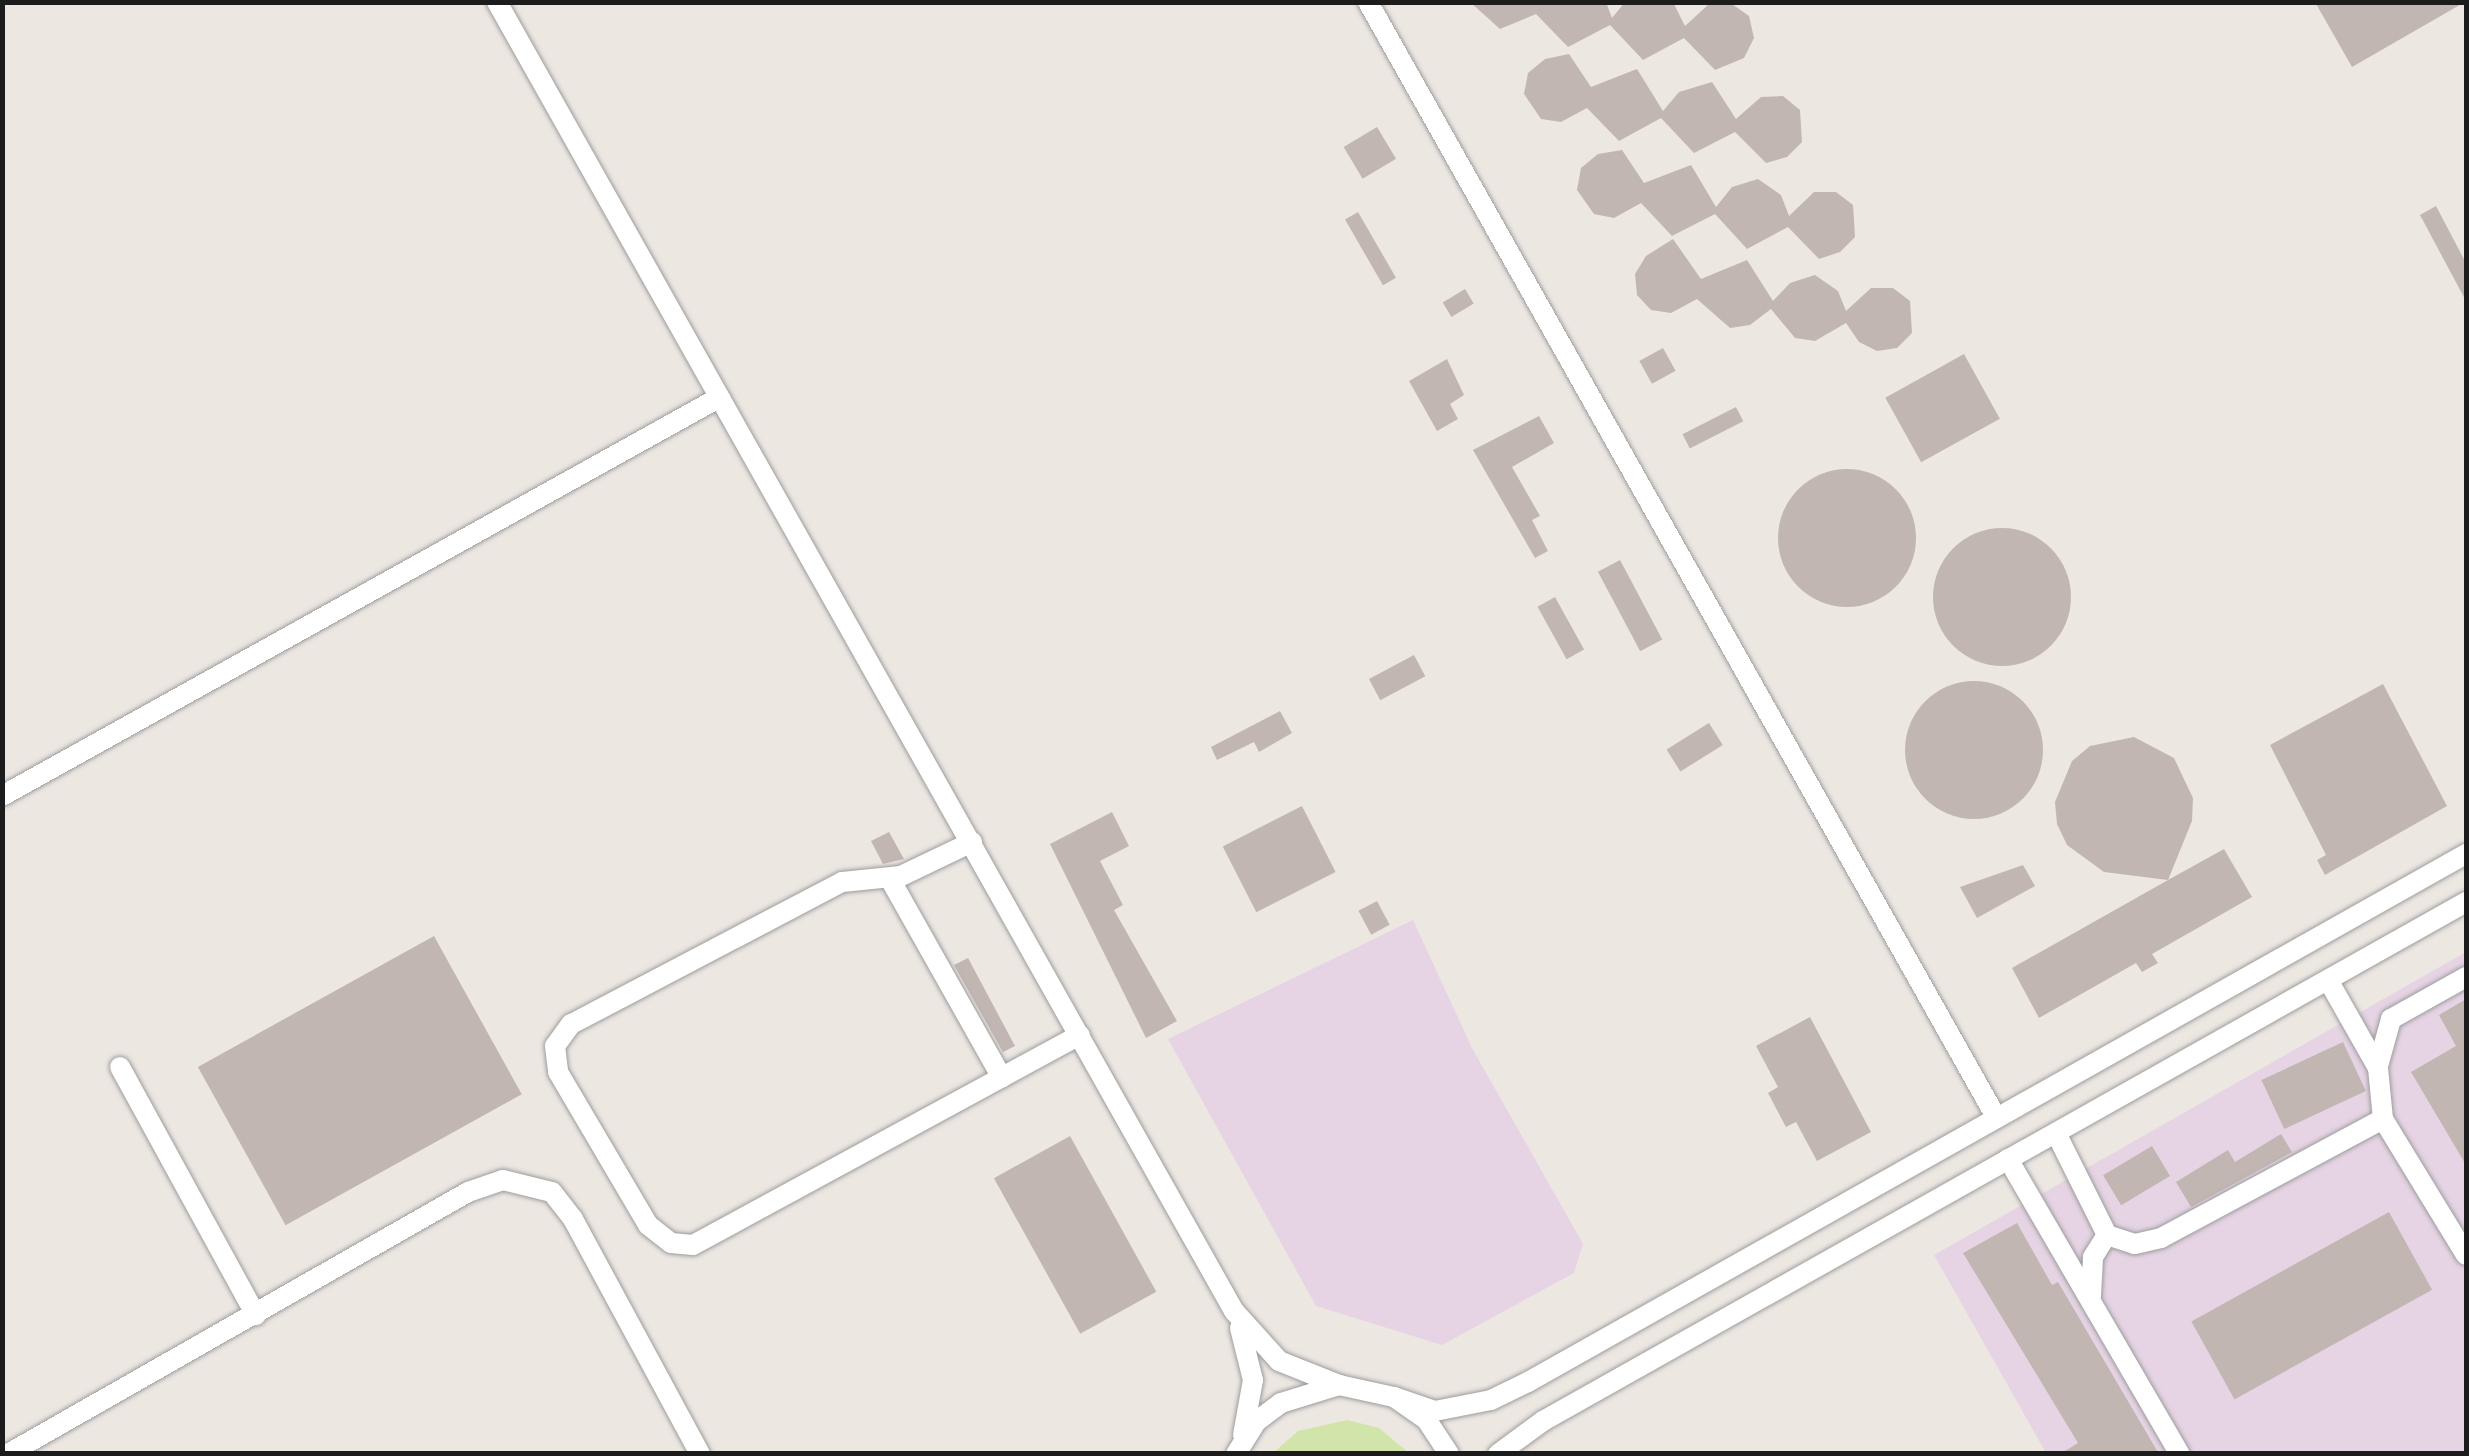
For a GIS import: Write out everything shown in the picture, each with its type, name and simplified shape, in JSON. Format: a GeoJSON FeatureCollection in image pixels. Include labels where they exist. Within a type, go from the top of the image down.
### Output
{"type":"FeatureCollection","features":[{"type":"Feature","properties":{"kind":"street"},"geometry":{"type":"LineString","coordinates":[[497,2],[1234,1312],[1254,1380],[1238,1450]]}},
{"type":"Feature","properties":{"kind":"street"},"geometry":{"type":"LineString","coordinates":[[1368,2],[1996,1117]]}},
{"type":"Feature","properties":{"kind":"street"},"geometry":{"type":"LineString","coordinates":[[2,796],[720,397]]}},
{"type":"Feature","properties":{"kind":"street"},"geometry":{"type":"LineString","coordinates":[[972,842],[890,879],[842,882],[571,1024],[555,1046],[558,1072],[648,1225],[682,1245],[704,1242],[1080,1035]]}},
{"type":"Feature","properties":{"kind":"street"},"geometry":{"type":"LineString","coordinates":[[1234,1312],[1279,1361],[1339,1386],[1394,1397],[1435,1411],[1491,1400],[2466,854]]}},
{"type":"Feature","properties":{"kind":"street"},"geometry":{"type":"LineString","coordinates":[[890,879],[1002,1078]]}},
{"type":"Feature","properties":{"kind":"street"},"geometry":{"type":"LineString","coordinates":[[1498,1454],[1543,1421],[2466,902]]}},
{"type":"Feature","properties":{"kind":"street"},"geometry":{"type":"LineString","coordinates":[[2466,976],[2391,1019],[2378,1068],[2383,1119],[2466,1255]]}},
{"type":"Feature","properties":{"kind":"street"},"geometry":{"type":"LineString","coordinates":[[2328,980],[2378,1068]]}},
{"type":"Feature","properties":{"kind":"street"},"geometry":{"type":"LineString","coordinates":[[120,1067],[256,1316]]}},
{"type":"Feature","properties":{"kind":"street"},"geometry":{"type":"LineString","coordinates":[[2056,1133],[2106,1235],[2135,1244],[2161,1238],[2383,1119]]}},
{"type":"Feature","properties":{"kind":"street"},"geometry":{"type":"LineString","coordinates":[[2008,1160],[2180,1454]]}},
{"type":"Feature","properties":{"kind":"street"},"geometry":{"type":"LineString","coordinates":[[8,1454],[468,1192],[503,1180],[531,1182],[552,1192],[573,1219],[700,1454]]}},
{"type":"Feature","properties":{"kind":"street"},"geometry":{"type":"LineString","coordinates":[[2095,1308],[2090,1270],[2106,1235]]}},
{"type":"Feature","properties":{"kind":"street"},"geometry":{"type":"LineString","coordinates":[[1238,1450],[1282,1403],[1339,1386]]}},
{"type":"Feature","properties":{"kind":"street"},"geometry":{"type":"LineString","coordinates":[[1394,1397],[1426,1420],[1449,1454]]}},
{"type":"Feature","properties":{"kind":"shaded area"},"geometry":{"type":"Polygon","coordinates":[[[1413,920],[1472,1048],[1583,1244],[1574,1273],[1442,1345],[1316,1306],[1168,1039],[1413,920]]]}},
{"type":"Feature","properties":{"kind":"shaded area"},"geometry":{"type":"Polygon","coordinates":[[[2466,952],[2466,1453],[2046,1453],[1934,1255],[2466,952]]]}},
{"type":"Feature","properties":{"kind":"green space"},"geometry":{"type":"Polygon","coordinates":[[[1347,1420],[1379,1428],[1409,1453],[1273,1453],[1298,1431],[1347,1420]]]}},
{"type":"Feature","properties":{"kind":"building"},"geometry":{"type":"Polygon","coordinates":[[[1470,2],[1606,2],[1612,18],[1625,2],[1673,2],[1685,26],[1710,3],[1729,2],[1749,16],[1754,38],[1744,58],[1715,70],[1684,38],[1643,60],[1610,25],[1568,47],[1536,14],[1500,29],[1470,2]]]}},
{"type":"Feature","properties":{"kind":"building"},"geometry":{"type":"Polygon","coordinates":[[[2315,2],[2465,2],[2352,67],[2315,2]]]}},
{"type":"Feature","properties":{"kind":"building"},"geometry":{"type":"Polygon","coordinates":[[[1569,54],[1591,87],[1637,69],[1663,111],[1679,92],[1712,82],[1736,119],[1761,97],[1783,96],[1800,110],[1802,142],[1787,157],[1766,163],[1735,132],[1694,153],[1661,118],[1619,141],[1587,108],[1561,122],[1541,119],[1524,94],[1528,73],[1545,59],[1569,54]]]}},
{"type":"Feature","properties":{"kind":"building"},"geometry":{"type":"Polygon","coordinates":[[[1377,127],[1396,159],[1363,179],[1344,147],[1377,127]]]}},
{"type":"Feature","properties":{"kind":"building"},"geometry":{"type":"Polygon","coordinates":[[[1622,150],[1644,183],[1691,165],[1716,207],[1732,187],[1758,179],[1781,195],[1789,216],[1814,192],[1836,192],[1853,205],[1855,237],[1840,252],[1819,259],[1788,227],[1747,249],[1715,214],[1672,236],[1641,203],[1614,218],[1594,214],[1577,190],[1581,168],[1598,154],[1622,150]]]}},
{"type":"Feature","properties":{"kind":"building"},"geometry":{"type":"Polygon","coordinates":[[[2436,206],[2466,263],[2466,301],[2420,215],[2436,206]]]}},
{"type":"Feature","properties":{"kind":"building"},"geometry":{"type":"Polygon","coordinates":[[[1358,212],[1396,278],[1383,285],[1345,220],[1358,212]]]}},
{"type":"Feature","properties":{"kind":"building"},"geometry":{"type":"Polygon","coordinates":[[[1673,239],[1701,279],[1747,260],[1773,301],[1790,283],[1815,275],[1838,291],[1846,311],[1871,288],[1893,288],[1910,301],[1912,333],[1897,348],[1877,351],[1859,342],[1846,323],[1815,341],[1795,338],[1771,309],[1750,325],[1730,328],[1697,299],[1671,313],[1651,310],[1637,295],[1635,274],[1646,256],[1673,239]]]}},
{"type":"Feature","properties":{"kind":"building"},"geometry":{"type":"Polygon","coordinates":[[[1465,289],[1474,304],[1451,317],[1443,302],[1465,289]]]}},
{"type":"Feature","properties":{"kind":"building"},"geometry":{"type":"Polygon","coordinates":[[[1663,348],[1676,371],[1652,384],[1639,361],[1663,348]]]}},
{"type":"Feature","properties":{"kind":"building"},"geometry":{"type":"Polygon","coordinates":[[[1964,354],[2000,419],[1921,462],[1885,398],[1964,354]]]}},
{"type":"Feature","properties":{"kind":"building"},"geometry":{"type":"Polygon","coordinates":[[[1447,359],[1464,395],[1450,404],[1458,419],[1437,431],[1409,381],[1447,359]]]}},
{"type":"Feature","properties":{"kind":"building"},"geometry":{"type":"Polygon","coordinates":[[[1736,407],[1743,421],[1690,448],[1683,434],[1736,407]]]}},
{"type":"Feature","properties":{"kind":"building"},"geometry":{"type":"Polygon","coordinates":[[[1539,416],[1554,443],[1512,467],[1540,516],[1532,520],[1548,551],[1535,558],[1473,450],[1539,416]]]}},
{"type":"Feature","properties":{"kind":"building"},"geometry":{"type":"Polygon","coordinates":[[[1847,469],[1873,475],[1895,490],[1910,512],[1916,538],[1910,564],[1895,586],[1873,601],[1847,607],[1821,601],[1799,586],[1784,564],[1778,538],[1784,512],[1799,490],[1821,475],[1847,469]]]}},
{"type":"Feature","properties":{"kind":"building"},"geometry":{"type":"Polygon","coordinates":[[[2002,528],[2028,534],[2051,548],[2065,571],[2071,597],[2065,623],[2051,646],[2028,660],[2002,666],[1976,660],[1953,646],[1939,623],[1933,597],[1939,571],[1953,548],[1976,534],[2002,528]]]}},
{"type":"Feature","properties":{"kind":"building"},"geometry":{"type":"Polygon","coordinates":[[[1620,560],[1662,639],[1640,651],[1598,572],[1620,560]]]}},
{"type":"Feature","properties":{"kind":"building"},"geometry":{"type":"Polygon","coordinates":[[[1555,597],[1584,649],[1567,659],[1538,607],[1555,597]]]}},
{"type":"Feature","properties":{"kind":"building"},"geometry":{"type":"Polygon","coordinates":[[[1414,655],[1425,676],[1380,700],[1369,679],[1414,655]]]}},
{"type":"Feature","properties":{"kind":"building"},"geometry":{"type":"Polygon","coordinates":[[[1974,681],[2000,686],[2023,701],[2038,724],[2043,750],[2038,776],[2023,799],[2000,814],[1974,819],[1948,814],[1925,799],[1910,776],[1905,750],[1910,724],[1925,701],[1948,686],[1974,681]]]}},
{"type":"Feature","properties":{"kind":"building"},"geometry":{"type":"Polygon","coordinates":[[[2383,684],[2447,806],[2325,875],[2317,860],[2326,855],[2270,745],[2383,684]]]}},
{"type":"Feature","properties":{"kind":"building"},"geometry":{"type":"Polygon","coordinates":[[[1280,711],[1292,733],[1259,752],[1254,742],[1217,760],[1211,747],[1280,711]]]}},
{"type":"Feature","properties":{"kind":"building"},"geometry":{"type":"Polygon","coordinates":[[[1709,723],[1723,745],[1680,772],[1667,749],[1709,723]]]}},
{"type":"Feature","properties":{"kind":"building"},"geometry":{"type":"Polygon","coordinates":[[[2134,737],[2174,758],[2193,798],[2192,821],[2168,880],[2104,872],[2067,845],[2057,824],[2055,802],[2072,761],[2090,746],[2134,737]]]}},
{"type":"Feature","properties":{"kind":"building"},"geometry":{"type":"Polygon","coordinates":[[[1302,806],[1336,872],[1256,912],[1223,846],[1302,806]]]}},
{"type":"Feature","properties":{"kind":"building"},"geometry":{"type":"Polygon","coordinates":[[[1112,812],[1129,846],[1100,861],[1123,905],[1114,910],[1177,1021],[1146,1038],[1050,844],[1112,812]]]}},
{"type":"Feature","properties":{"kind":"building"},"geometry":{"type":"Polygon","coordinates":[[[889,832],[904,859],[883,864],[871,841],[889,832]]]}},
{"type":"Feature","properties":{"kind":"building"},"geometry":{"type":"Polygon","coordinates":[[[2224,849],[2252,897],[2152,954],[2158,963],[2142,972],[2136,963],[2039,1018],[2012,968],[2224,849]]]}},
{"type":"Feature","properties":{"kind":"building"},"geometry":{"type":"Polygon","coordinates":[[[2023,865],[2035,886],[1977,918],[1960,887],[2023,865]]]}},
{"type":"Feature","properties":{"kind":"building"},"geometry":{"type":"Polygon","coordinates":[[[1377,901],[1390,925],[1371,935],[1358,911],[1377,901]]]}},
{"type":"Feature","properties":{"kind":"building"},"geometry":{"type":"Polygon","coordinates":[[[434,936],[522,1094],[286,1225],[198,1067],[434,936]]]}},
{"type":"Feature","properties":{"kind":"building"},"geometry":{"type":"Polygon","coordinates":[[[968,958],[1015,1046],[1003,1052],[954,965],[968,958]]]}},
{"type":"Feature","properties":{"kind":"building"},"geometry":{"type":"Polygon","coordinates":[[[2466,999],[2466,1165],[2411,1072],[2456,1046],[2439,1015],[2466,999]]]}},
{"type":"Feature","properties":{"kind":"building"},"geometry":{"type":"Polygon","coordinates":[[[1810,1017],[1871,1132],[1817,1161],[1796,1122],[1786,1127],[1768,1093],[1778,1087],[1756,1046],[1810,1017]]]}},
{"type":"Feature","properties":{"kind":"building"},"geometry":{"type":"Polygon","coordinates":[[[2343,1042],[2366,1091],[2284,1129],[2261,1080],[2343,1042]]]}},
{"type":"Feature","properties":{"kind":"building"},"geometry":{"type":"Polygon","coordinates":[[[2281,1134],[2292,1152],[2191,1207],[2176,1182],[2228,1150],[2235,1162],[2281,1134]]]}},
{"type":"Feature","properties":{"kind":"building"},"geometry":{"type":"Polygon","coordinates":[[[1070,1136],[1156,1292],[1080,1334],[994,1178],[1070,1136]]]}},
{"type":"Feature","properties":{"kind":"building"},"geometry":{"type":"Polygon","coordinates":[[[2152,1146],[2170,1176],[2121,1205],[2103,1175],[2152,1146]]]}},
{"type":"Feature","properties":{"kind":"building"},"geometry":{"type":"Polygon","coordinates":[[[2389,1212],[2432,1290],[2234,1399],[2191,1322],[2389,1212]]]}},
{"type":"Feature","properties":{"kind":"building"},"geometry":{"type":"Polygon","coordinates":[[[2017,1223],[2052,1285],[2058,1282],[2159,1454],[2060,1454],[2078,1443],[1963,1253],[2017,1223]]]}}]}
